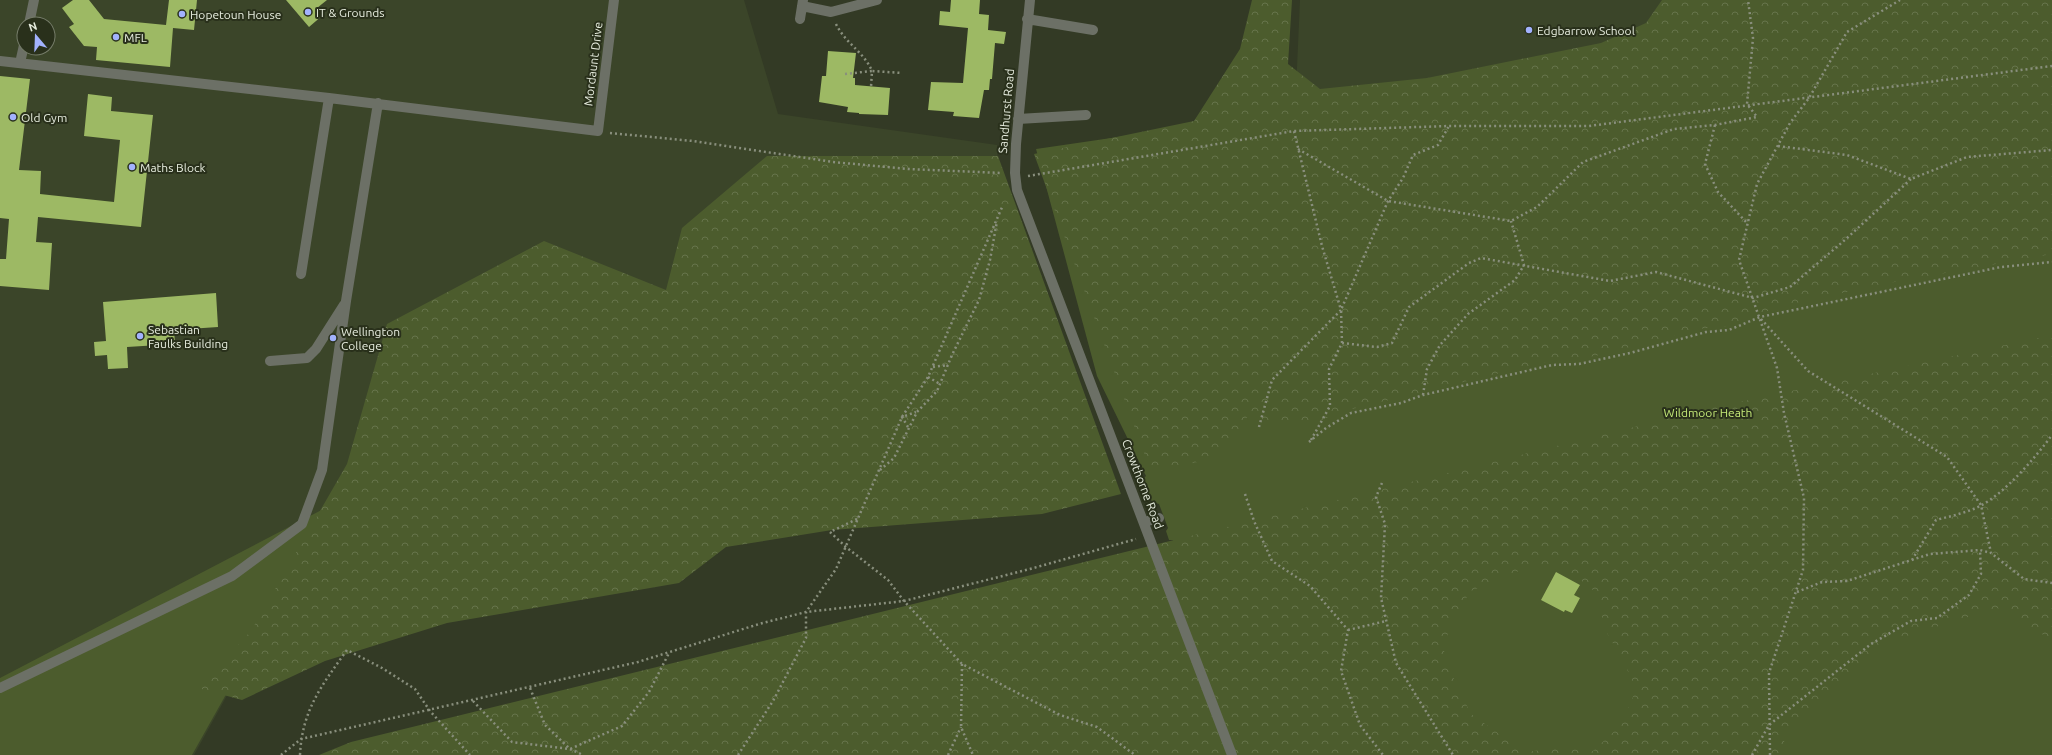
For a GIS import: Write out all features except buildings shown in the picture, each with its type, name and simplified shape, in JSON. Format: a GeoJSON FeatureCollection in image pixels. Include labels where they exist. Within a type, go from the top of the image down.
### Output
{"type":"FeatureCollection","features":[{"type":"Feature","properties":{"kind":"street"},"geometry":{"type":"LineString","coordinates":[[31,16],[34,0]]}},
{"type":"Feature","properties":{"kind":"street","name":"Mordaunt Drive"},"geometry":{"type":"LineString","coordinates":[[598,131],[614,0]]}},
{"type":"Feature","properties":{"kind":"street"},"geometry":{"type":"LineString","coordinates":[[800,19],[802,3],[833,12],[877,0]]}},
{"type":"Feature","properties":{"kind":"street","name":"Sandhurst Road"},"geometry":{"type":"LineString","coordinates":[[1028,222],[1017,190],[1015,173],[1018,119],[1030,0]]}},
{"type":"Feature","properties":{"kind":"street"},"geometry":{"type":"LineString","coordinates":[[1027,19],[1093,30]]}},
{"type":"Feature","properties":{"kind":"street"},"geometry":{"type":"LineString","coordinates":[[20,64],[22,56]]}},
{"type":"Feature","properties":{"kind":"street"},"geometry":{"type":"LineString","coordinates":[[0,61],[378,103],[598,131]]}},
{"type":"Feature","properties":{"kind":"street"},"geometry":{"type":"LineString","coordinates":[[301,274],[329,98]]}},
{"type":"Feature","properties":{"kind":"street"},"geometry":{"type":"LineString","coordinates":[[0,688],[232,576],[302,524],[322,470],[346,301],[378,103]]}},
{"type":"Feature","properties":{"kind":"street"},"geometry":{"type":"LineString","coordinates":[[1018,119],[1086,115]]}},
{"type":"Feature","properties":{"kind":"street","name":"Crowthorne Road"},"geometry":{"type":"LineString","coordinates":[[1028,222],[1232,755]]}},
{"type":"Feature","properties":{"kind":"street"},"geometry":{"type":"LineString","coordinates":[[270,360],[307,358],[316,349],[346,301]]}},
{"type":"Feature","properties":{"kind":"street"},"geometry":{"type":"LineString","coordinates":[[1144,522],[1159,518]]}},
{"type":"Feature","properties":{"kind":"path"},"geometry":{"type":"LineString","coordinates":[[1298,149],[1388,201],[1511,221],[1537,207],[1583,162],[1674,129],[1715,125],[1757,117],[1748,104],[1753,38],[1748,0]]}},
{"type":"Feature","properties":{"kind":"path"},"geometry":{"type":"LineString","coordinates":[[1770,755],[1769,674],[1803,570],[1804,498],[1784,413],[1778,368],[1739,260],[1757,184],[1790,123],[1809,98],[1847,32],[1900,0]]}},
{"type":"Feature","properties":{"kind":"path"},"geometry":{"type":"LineString","coordinates":[[833,12],[836,24],[844,39],[856,47],[864,56],[872,72],[871,87]]}},
{"type":"Feature","properties":{"kind":"path"},"geometry":{"type":"LineString","coordinates":[[1028,176],[1294,131],[1449,126],[1589,126],[1748,104],[1809,98],[2052,66]]}},
{"type":"Feature","properties":{"kind":"path"},"geometry":{"type":"LineString","coordinates":[[845,74],[872,72],[902,73]]}},
{"type":"Feature","properties":{"kind":"path"},"geometry":{"type":"LineString","coordinates":[[1715,125],[1705,164],[1718,192],[1748,223]]}},
{"type":"Feature","properties":{"kind":"path"},"geometry":{"type":"LineString","coordinates":[[1258,427],[1272,380],[1341,310],[1388,201],[1403,178],[1413,155],[1438,145],[1449,126]]}},
{"type":"Feature","properties":{"kind":"path"},"geometry":{"type":"LineString","coordinates":[[598,131],[693,141],[840,162],[908,169],[1015,173]]}},
{"type":"Feature","properties":{"kind":"path"},"geometry":{"type":"LineString","coordinates":[[1294,131],[1322,246],[1341,310],[1342,343],[1329,370],[1330,406],[1309,442],[1326,428],[1351,413],[1401,403],[1423,395],[1552,365],[1579,364],[1630,353],[1706,332],[1729,330],[1760,317],[2001,267],[2052,262]]}},
{"type":"Feature","properties":{"kind":"path"},"geometry":{"type":"LineString","coordinates":[[1778,146],[1847,155],[1910,179]]}},
{"type":"Feature","properties":{"kind":"path"},"geometry":{"type":"LineString","coordinates":[[1342,343],[1377,347],[1392,343],[1409,307],[1469,263],[1481,258],[1524,265],[1580,277],[1610,281],[1656,272],[1753,298],[1790,287],[1846,239],[1910,179],[1967,157],[2052,150]]}},
{"type":"Feature","properties":{"kind":"path"},"geometry":{"type":"LineString","coordinates":[[738,755],[773,702],[806,638],[806,612],[836,569],[902,417],[928,377],[1003,205]]}},
{"type":"Feature","properties":{"kind":"path"},"geometry":{"type":"LineString","coordinates":[[879,470],[894,458],[916,412],[937,391],[979,300],[990,260],[998,215]]}},
{"type":"Feature","properties":{"kind":"path"},"geometry":{"type":"LineString","coordinates":[[1423,395],[1427,369],[1440,345],[1468,314],[1515,280],[1524,265],[1511,221]]}},
{"type":"Feature","properties":{"kind":"path"},"geometry":{"type":"LineString","coordinates":[[1760,317],[1808,371],[1947,457],[1981,505],[1991,553]]}},
{"type":"Feature","properties":{"kind":"path"},"geometry":{"type":"LineString","coordinates":[[933,366],[948,365]]}},
{"type":"Feature","properties":{"kind":"path"},"geometry":{"type":"LineString","coordinates":[[928,377],[940,384]]}},
{"type":"Feature","properties":{"kind":"path"},"geometry":{"type":"LineString","coordinates":[[902,417],[916,412]]}},
{"type":"Feature","properties":{"kind":"path"},"geometry":{"type":"LineString","coordinates":[[902,417],[908,428]]}},
{"type":"Feature","properties":{"kind":"path"},"geometry":{"type":"LineString","coordinates":[[1912,560],[1936,520],[1962,513],[1981,505],[2034,460],[2052,435]]}},
{"type":"Feature","properties":{"kind":"path"},"geometry":{"type":"LineString","coordinates":[[1382,483],[1376,497],[1385,524],[1381,598],[1396,662],[1452,755]]}},
{"type":"Feature","properties":{"kind":"path"},"geometry":{"type":"LineString","coordinates":[[1245,494],[1254,521],[1272,561],[1310,586],[1348,630]]}},
{"type":"Feature","properties":{"kind":"path"},"geometry":{"type":"LineString","coordinates":[[857,519],[830,532],[846,547],[888,580],[904,600],[962,664],[1060,716],[1097,727],[1136,755]]}},
{"type":"Feature","properties":{"kind":"path"},"geometry":{"type":"LineString","coordinates":[[281,755],[301,739],[430,711],[638,662],[759,624],[806,612],[904,600],[1030,569],[1149,536]]}},
{"type":"Feature","properties":{"kind":"path"},"geometry":{"type":"LineString","coordinates":[[1796,592],[1822,582],[1847,581],[1930,554],[1980,550],[1991,553],[2024,579],[2052,583]]}},
{"type":"Feature","properties":{"kind":"path"},"geometry":{"type":"LineString","coordinates":[[1752,755],[1769,726],[1871,644],[1911,621],[1937,618],[1969,595],[1981,574],[1980,550]]}},
{"type":"Feature","properties":{"kind":"path"},"geometry":{"type":"LineString","coordinates":[[1348,630],[1386,621]]}},
{"type":"Feature","properties":{"kind":"path"},"geometry":{"type":"LineString","coordinates":[[1348,630],[1341,671],[1360,725],[1383,755]]}},
{"type":"Feature","properties":{"kind":"path"},"geometry":{"type":"LineString","coordinates":[[300,755],[301,739],[308,713],[320,686],[347,650],[382,668],[415,689],[430,711],[471,755]]}},
{"type":"Feature","properties":{"kind":"path"},"geometry":{"type":"LineString","coordinates":[[570,749],[622,726],[649,692],[670,652]]}},
{"type":"Feature","properties":{"kind":"path"},"geometry":{"type":"LineString","coordinates":[[948,755],[961,727],[962,664]]}},
{"type":"Feature","properties":{"kind":"path"},"geometry":{"type":"LineString","coordinates":[[530,688],[545,725],[570,749]]}},
{"type":"Feature","properties":{"kind":"path"},"geometry":{"type":"LineString","coordinates":[[473,701],[512,742],[570,749],[583,755]]}},
{"type":"Feature","properties":{"kind":"path"},"geometry":{"type":"LineString","coordinates":[[961,727],[973,755]]}},
{"type":"Feature","properties":{"kind":"shaded area","name":"Wellington College"},"geometry":{"type":"Polygon","coordinates":[[[0,0],[744,0],[778,114],[997,145],[998,173],[333,504],[194,755],[0,755],[0,0]]]}},
{"type":"Feature","properties":{"kind":"shaded area","name":"Edgbarrow School"},"geometry":{"type":"Polygon","coordinates":[[[1300,0],[1757,0],[1763,59],[1295,112],[1300,0]]]}},
{"type":"Feature","properties":{"kind":"green space"},"geometry":{"type":"Polygon","coordinates":[[[1252,0],[1292,0],[1288,64],[1320,89],[1427,78],[1601,43],[1646,23],[1662,0],[2052,0],[2052,254],[1883,284],[1778,307],[1729,326],[1698,329],[1600,355],[1572,360],[1550,361],[1348,410],[1307,426],[1247,417],[1239,432],[1216,458],[1151,472],[1034,154],[1194,121],[1240,49],[1252,0]]]}},
{"type":"Feature","properties":{"kind":"green space","name":"Wildmoor Heath"},"geometry":{"type":"Polygon","coordinates":[[[2052,0],[2052,755],[1255,755],[1173,540],[1169,540],[1166,531],[1168,528],[1159,504],[1152,502],[1144,478],[1146,476],[1097,376],[1036,149],[2052,0]]]}},
{"type":"Feature","properties":{"kind":"green space"},"geometry":{"type":"Polygon","coordinates":[[[767,156],[998,156],[1121,494],[1042,514],[832,530],[726,547],[679,583],[447,623],[325,661],[242,700],[198,688],[251,631],[347,464],[387,324],[544,241],[666,290],[682,228],[767,156]]]}},
{"type":"Feature","properties":{"kind":"green space"},"geometry":{"type":"Polygon","coordinates":[[[2052,335],[2052,640],[1997,608],[1894,640],[1850,677],[1784,738],[1785,755],[319,755],[351,742],[1716,407],[2052,335]],[[1542,564],[1513,573],[1471,591],[1454,616],[1443,648],[1455,682],[1471,714],[1525,752],[1558,748],[1593,751],[1620,726],[1636,690],[1626,667],[1607,633],[1594,591],[1572,573],[1542,564]]]}},
{"type":"Feature","properties":{"kind":"green space"},"geometry":{"type":"Polygon","coordinates":[[[333,504],[192,755],[0,755],[0,678],[333,504]]]}},
{"type":"Feature","properties":{"kind":"place","name":"IT & Grounds"},"geometry":{"type":"Point","coordinates":[308,12]}},
{"type":"Feature","properties":{"kind":"place","name":"Hopetoun House"},"geometry":{"type":"Point","coordinates":[182,14]}},
{"type":"Feature","properties":{"kind":"place","name":"Edgbarrow School"},"geometry":{"type":"Point","coordinates":[1529,30]}},
{"type":"Feature","properties":{"kind":"place","name":"MFL"},"geometry":{"type":"Point","coordinates":[116,37]}},
{"type":"Feature","properties":{"kind":"place","name":"Old Gym"},"geometry":{"type":"Point","coordinates":[13,117]}},
{"type":"Feature","properties":{"kind":"place","name":"Maths Block"},"geometry":{"type":"Point","coordinates":[132,167]}},
{"type":"Feature","properties":{"kind":"place","name":"Sebastian Faulks Building"},"geometry":{"type":"Point","coordinates":[140,336]}},
{"type":"Feature","properties":{"kind":"place","name":"Wellington College"},"geometry":{"type":"Point","coordinates":[333,338]}}]}
